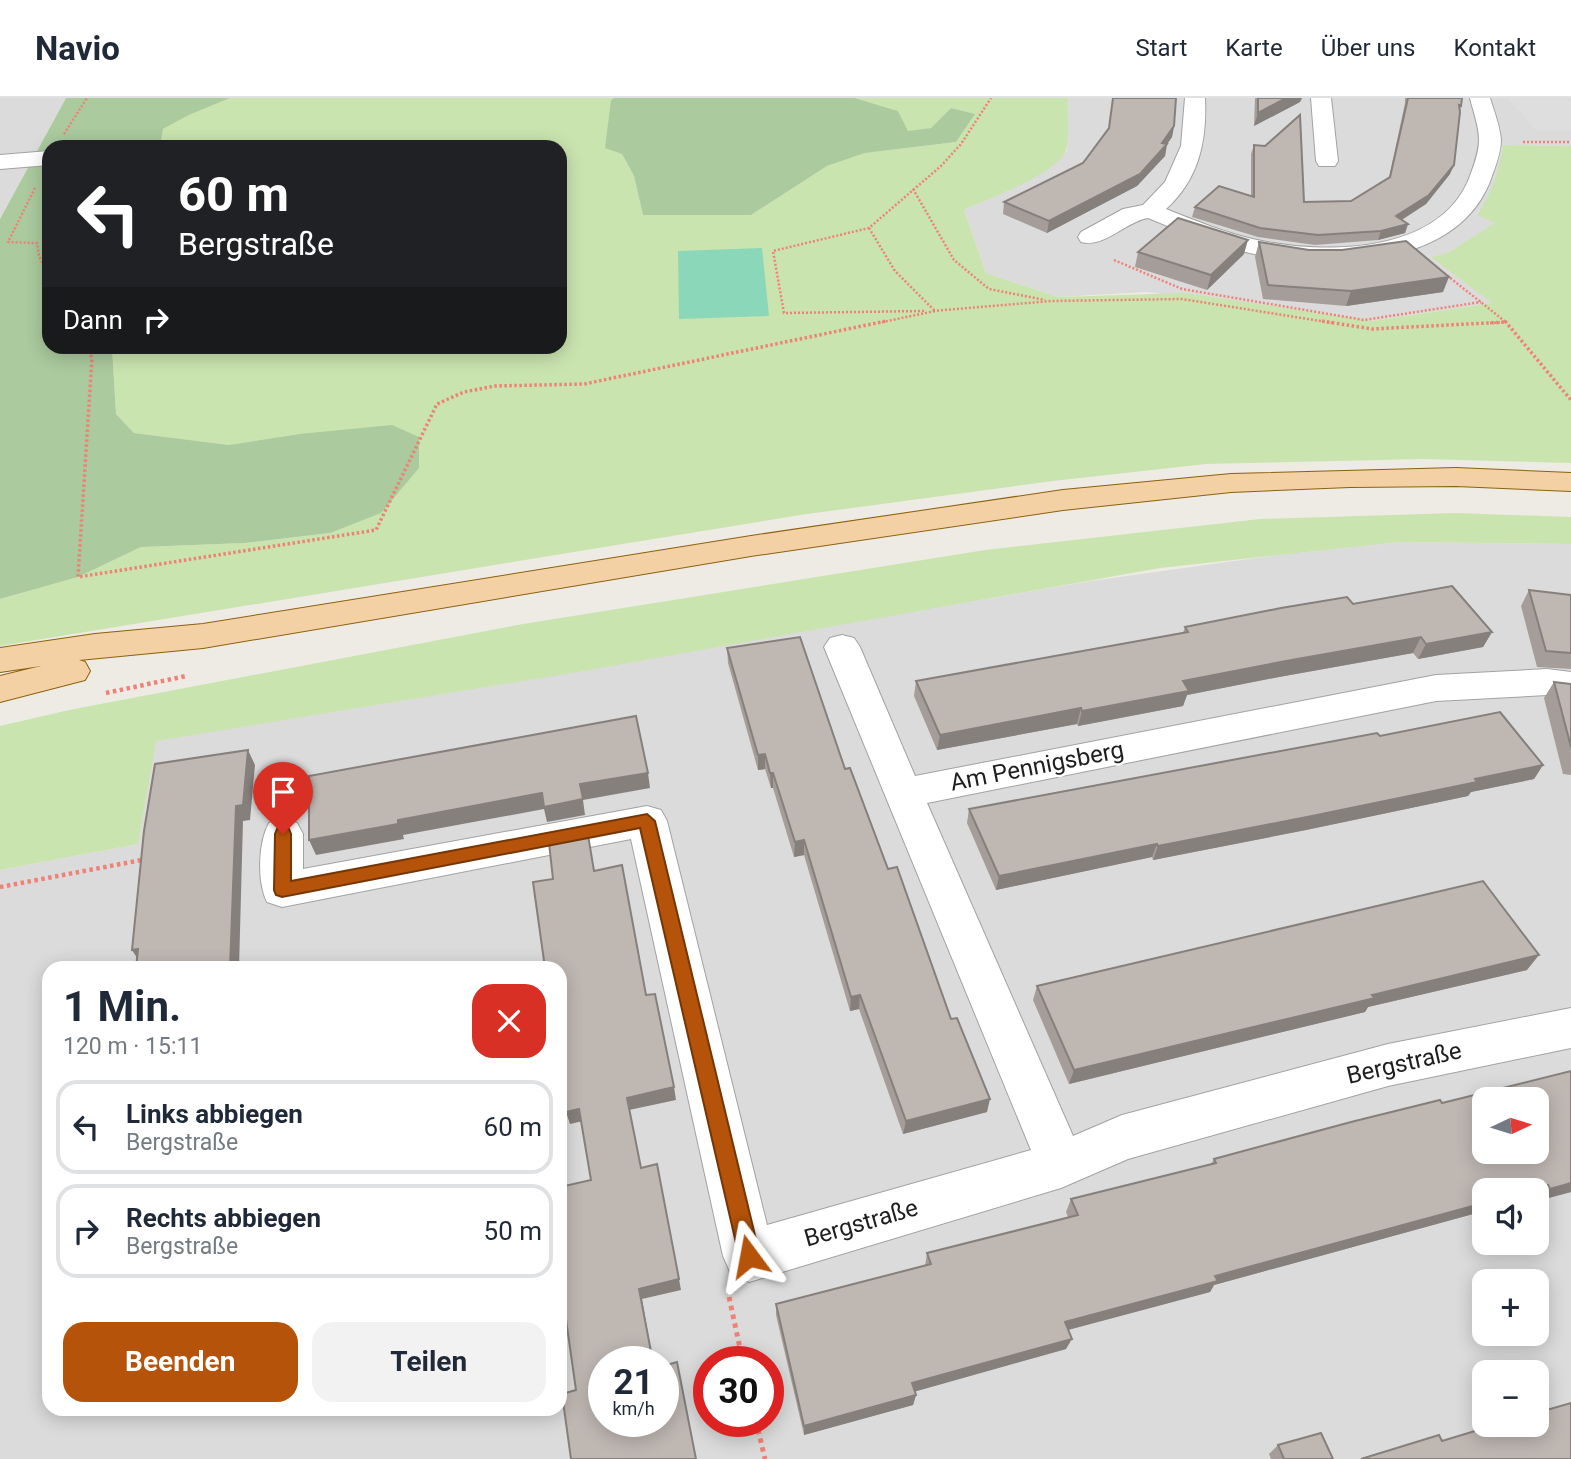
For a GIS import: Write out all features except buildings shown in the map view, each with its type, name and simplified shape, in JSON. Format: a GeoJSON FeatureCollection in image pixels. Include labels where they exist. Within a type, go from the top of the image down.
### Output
{"type":"FeatureCollection","features":[{"type":"Feature","properties":{"kind":"main road"},"geometry":{"type":"LineString","coordinates":[[0,660],[95,646],[203,636],[738,549],[1063,500],[1231,483],[1350,478],[1456,477],[1571,482]]}},
{"type":"Feature","properties":{"kind":"main road"},"geometry":{"type":"LineString","coordinates":[[0,689],[203,636]]}},
{"type":"Feature","properties":{"kind":"street"},"geometry":{"type":"LineString","coordinates":[[1150,211],[1164,199],[1192,155],[1196,137],[1195,98]]}},
{"type":"Feature","properties":{"kind":"street"},"geometry":{"type":"LineString","coordinates":[[1321,98],[1327,161]]}},
{"type":"Feature","properties":{"kind":"street"},"geometry":{"type":"LineString","coordinates":[[1090,237],[1131,214],[1150,211],[1237,243],[1297,253],[1349,252],[1407,245],[1443,229],[1461,215],[1474,199],[1482,182],[1490,141],[1480,98]]}},
{"type":"Feature","properties":{"kind":"street"},"geometry":{"type":"LineString","coordinates":[[0,162],[42,159]]}},
{"type":"Feature","properties":{"kind":"street"},"geometry":{"type":"LineString","coordinates":[[842,647],[1061,1165]]}},
{"type":"Feature","properties":{"kind":"street","name":"Am Pennigsberg"},"geometry":{"type":"LineString","coordinates":[[903,793],[1436,688],[1547,682],[1571,685]]}},
{"type":"Feature","properties":{"kind":"street","name":"Bergstraße"},"geometry":{"type":"LineString","coordinates":[[283,834],[282,890],[647,821],[749,1256],[1061,1165],[1122,1138],[1388,1065],[1571,1028]]}},
{"type":"Feature","properties":{"kind":"path"},"geometry":{"type":"LineString","coordinates":[[63,137],[87,98]]}},
{"type":"Feature","properties":{"kind":"path"},"geometry":{"type":"LineString","coordinates":[[991,98],[961,144],[941,166],[869,228],[773,251],[784,313],[935,311],[1051,301],[1182,299],[1372,329],[1506,322]]}},
{"type":"Feature","properties":{"kind":"path"},"geometry":{"type":"LineString","coordinates":[[1490,141],[1571,142]]}},
{"type":"Feature","properties":{"kind":"path"},"geometry":{"type":"LineString","coordinates":[[37,183],[8,242],[37,243],[42,262]]}},
{"type":"Feature","properties":{"kind":"path"},"geometry":{"type":"LineString","coordinates":[[913,189],[954,260],[989,289],[1051,301]]}},
{"type":"Feature","properties":{"kind":"path"},"geometry":{"type":"LineString","coordinates":[[869,228],[895,271],[935,311]]}},
{"type":"Feature","properties":{"kind":"path"},"geometry":{"type":"LineString","coordinates":[[1090,237],[1099,251],[1133,271],[1182,289],[1364,320],[1481,302]]}},
{"type":"Feature","properties":{"kind":"path"},"geometry":{"type":"LineString","coordinates":[[1407,245],[1506,322],[1571,400]]}},
{"type":"Feature","properties":{"kind":"path"},"geometry":{"type":"LineString","coordinates":[[90,354],[92,358],[78,577],[376,530],[437,404],[464,392],[495,386],[584,384],[935,311]]}},
{"type":"Feature","properties":{"kind":"path"},"geometry":{"type":"LineString","coordinates":[[0,887],[148,859]]}},
{"type":"Feature","properties":{"kind":"path"},"geometry":{"type":"LineString","coordinates":[[725,1283],[739,1346]]}},
{"type":"Feature","properties":{"kind":"path"},"geometry":{"type":"LineString","coordinates":[[760,1437],[765,1459]]}},
{"type":"Feature","properties":{"kind":"shaded area"},"geometry":{"type":"Polygon","coordinates":[[[0,98],[66,98],[42,140],[0,219],[0,98]]]}},
{"type":"Feature","properties":{"kind":"shaded area"},"geometry":{"type":"Polygon","coordinates":[[[1068,98],[1571,98],[1571,146],[1503,145],[1499,172],[1487,201],[1477,214],[1496,223],[1449,252],[1432,257],[1493,303],[1373,321],[1146,292],[1058,297],[986,273],[964,210],[1007,191],[1067,151],[1068,98]]]}},
{"type":"Feature","properties":{"kind":"shaded area"},"geometry":{"type":"Polygon","coordinates":[[[1508,98],[1568,99],[1571,102],[1571,130],[1536,130],[1508,98]]]}},
{"type":"Feature","properties":{"kind":"shaded area"},"geometry":{"type":"Polygon","coordinates":[[[1400,542],[1571,544],[1571,1459],[0,1459],[0,870],[138,844],[155,741],[1091,581],[1277,555],[1400,542]]]}},
{"type":"Feature","properties":{"kind":"green space"},"geometry":{"type":"Polygon","coordinates":[[[66,98],[230,98],[163,129],[161,140],[43,140],[66,98]]]}},
{"type":"Feature","properties":{"kind":"green space"},"geometry":{"type":"Polygon","coordinates":[[[230,98],[614,98],[611,100],[622,154],[634,176],[643,215],[751,215],[827,166],[865,153],[956,142],[974,114],[951,108],[931,128],[908,132],[898,111],[855,98],[1068,98],[1067,148],[1058,161],[1019,186],[964,210],[986,273],[1058,297],[1185,293],[1373,321],[1492,303],[1431,257],[1449,252],[1495,223],[1477,215],[1494,181],[1503,145],[1571,146],[1571,463],[1423,459],[1206,464],[1053,481],[800,515],[0,646],[0,599],[78,577],[141,547],[245,543],[330,533],[299,434],[229,445],[134,433],[116,414],[112,354],[567,354],[567,140],[161,140],[163,129],[230,98]]]}},
{"type":"Feature","properties":{"kind":"green space"},"geometry":{"type":"Polygon","coordinates":[[[855,98],[898,111],[908,131],[931,128],[951,108],[975,114],[956,142],[865,153],[827,166],[751,215],[643,215],[634,176],[622,154],[605,148],[611,100],[855,98]]]}},
{"type":"Feature","properties":{"kind":"green space"},"geometry":{"type":"Polygon","coordinates":[[[42,142],[42,354],[112,354],[116,414],[134,433],[229,445],[299,434],[392,425],[419,437],[419,468],[381,513],[330,533],[245,543],[141,547],[78,577],[0,599],[0,219],[42,142]]]}},
{"type":"Feature","properties":{"kind":"green space"},"geometry":{"type":"Polygon","coordinates":[[[762,248],[769,316],[679,319],[678,251],[762,248]]]}},
{"type":"Feature","properties":{"kind":"green space"},"geometry":{"type":"Polygon","coordinates":[[[1456,513],[1571,517],[1571,544],[1400,542],[1160,568],[578,672],[156,741],[138,844],[0,870],[0,726],[69,710],[523,624],[985,550],[1260,519],[1456,513]]]}},
{"type":"Feature","properties":{"kind":"route"},"geometry":{"type":"LineString","coordinates":[[283,834],[282,890],[647,821],[749,1256]]}}]}
